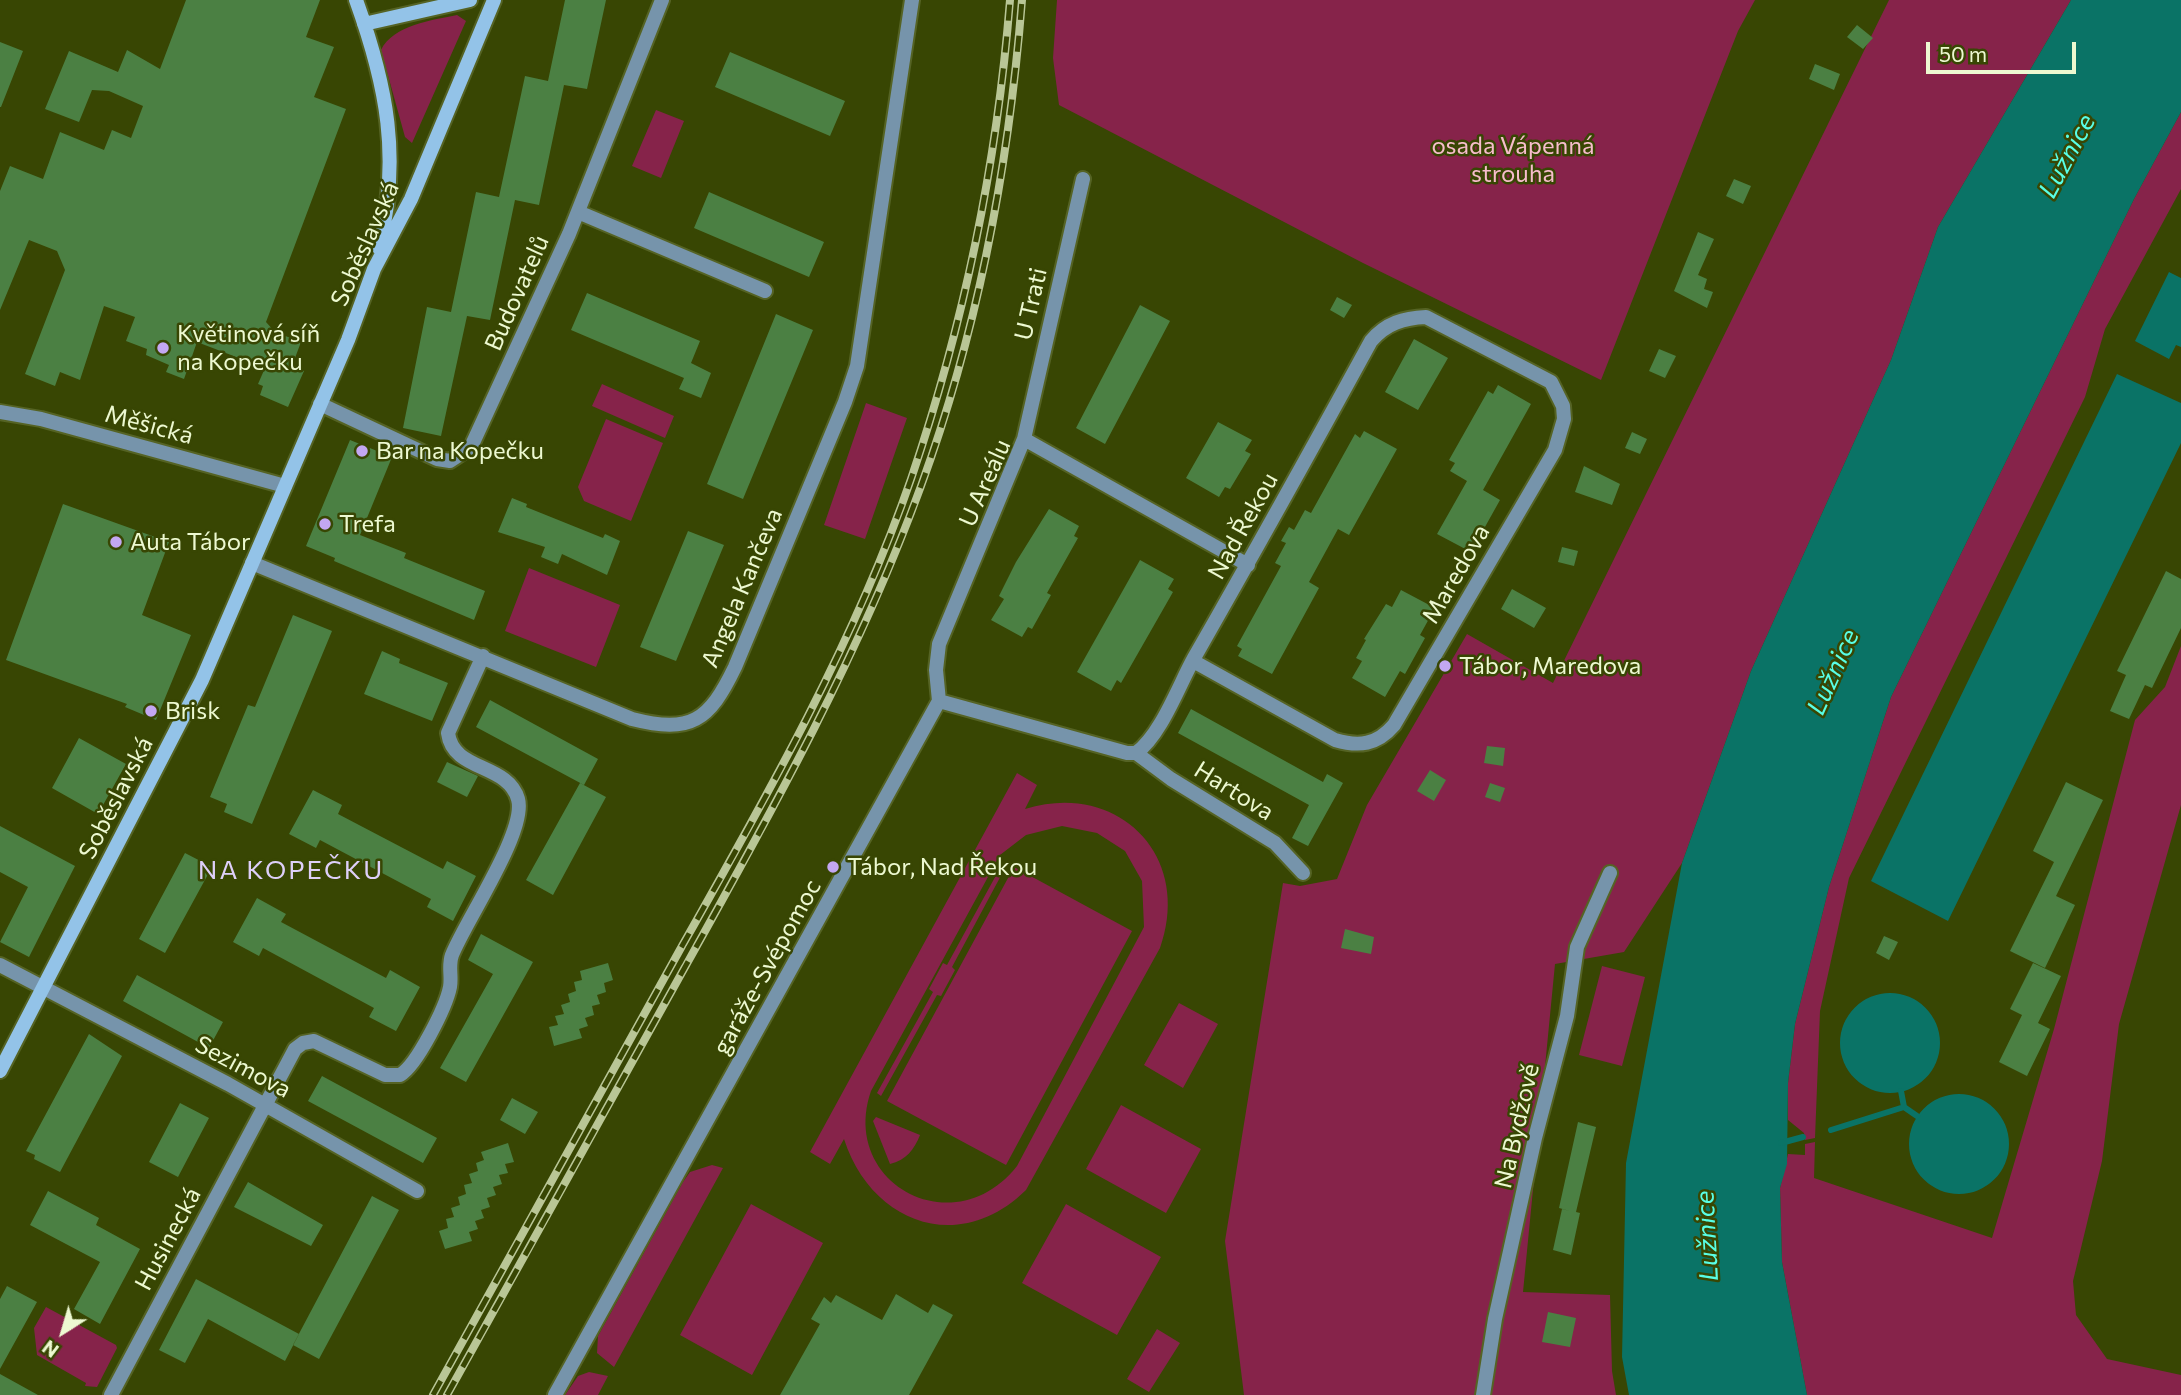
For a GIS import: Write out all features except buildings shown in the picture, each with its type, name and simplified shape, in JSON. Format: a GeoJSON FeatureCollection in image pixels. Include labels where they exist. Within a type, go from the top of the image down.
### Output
{"type":"FeatureCollection","features":[{"type":"Feature","properties":{"kind":"main road"},"geometry":{"type":"LineString","coordinates":[[356,0],[389,128],[392,167],[389,201],[374,269]]}},
{"type":"Feature","properties":{"kind":"main road"},"geometry":{"type":"LineString","coordinates":[[364,24],[470,0]]}},
{"type":"Feature","properties":{"kind":"main road","name":"Soběslavská"},"geometry":{"type":"LineString","coordinates":[[0,1071],[202,680],[320,404],[374,269],[411,199],[494,0]]}},
{"type":"Feature","properties":{"kind":"street","name":"Budovatelů"},"geometry":{"type":"LineString","coordinates":[[320,404],[437,459],[450,461],[462,456],[478,438],[578,212],[662,0]]}},
{"type":"Feature","properties":{"kind":"street","name":"Angela Kančeva"},"geometry":{"type":"LineString","coordinates":[[252,563],[632,719],[662,727],[690,723],[718,698],[735,667],[845,402],[857,366],[912,0]]}},
{"type":"Feature","properties":{"kind":"street","name":"U Trati"},"geometry":{"type":"LineString","coordinates":[[1024,439],[1083,178]]}},
{"type":"Feature","properties":{"kind":"street"},"geometry":{"type":"LineString","coordinates":[[578,212],[765,290]]}},
{"type":"Feature","properties":{"kind":"street","name":"Nad Řekou"},"geometry":{"type":"LineString","coordinates":[[1136,753],[1151,739],[1371,341],[1391,324],[1426,317],[1439,321],[1551,382],[1563,406]]}},
{"type":"Feature","properties":{"kind":"street","name":"Maredova"},"geometry":{"type":"LineString","coordinates":[[1193,661],[1335,740],[1360,744],[1376,741],[1394,725],[1555,450],[1563,430],[1563,406]]}},
{"type":"Feature","properties":{"kind":"street","name":"Měšická"},"geometry":{"type":"LineString","coordinates":[[0,412],[41,419],[285,486]]}},
{"type":"Feature","properties":{"kind":"street","name":"U Areálu"},"geometry":{"type":"LineString","coordinates":[[939,701],[936,670],[939,644],[1024,439],[1248,565]]}},
{"type":"Feature","properties":{"kind":"street","name":"Husinecká"},"geometry":{"type":"LineString","coordinates":[[111,1395],[295,1049],[303,1042],[314,1041],[385,1075],[400,1075],[410,1066],[439,1014],[450,988],[452,957],[514,832],[520,810],[510,784],[462,758],[449,741],[448,733],[483,656]]}},
{"type":"Feature","properties":{"kind":"street"},"geometry":{"type":"LineString","coordinates":[[939,701],[1126,753],[1136,753]]}},
{"type":"Feature","properties":{"kind":"street","name":"garáže-Svépomoc"},"geometry":{"type":"LineString","coordinates":[[555,1395],[939,701]]}},
{"type":"Feature","properties":{"kind":"street","name":"Hartova"},"geometry":{"type":"LineString","coordinates":[[1136,753],[1171,779],[1275,843],[1303,873]]}},
{"type":"Feature","properties":{"kind":"street","name":"Na Bydžově"},"geometry":{"type":"LineString","coordinates":[[1483,1395],[1495,1319],[1535,1138],[1567,1016],[1577,947],[1610,873]]}},
{"type":"Feature","properties":{"kind":"street","name":"Sezimova"},"geometry":{"type":"LineString","coordinates":[[0,965],[265,1104],[417,1191]]}},
{"type":"Feature","properties":{"kind":"green space","name":"osada Vápenná strouha"},"geometry":{"type":"Polygon","coordinates":[[[1057,0],[1755,0],[1738,31],[1601,380],[1363,263],[1059,105],[1053,58],[1057,0]]]}},
{"type":"Feature","properties":{"kind":"green space"},"geometry":{"type":"Polygon","coordinates":[[[1889,0],[2071,0],[1938,227],[1891,360],[1751,671],[1682,863],[1624,952],[1555,964],[1523,1292],[1610,1295],[1612,1371],[1616,1395],[1244,1395],[1225,1241],[1283,883],[1300,886],[1337,879],[1367,805],[1467,634],[1553,683],[1889,0]]]}},
{"type":"Feature","properties":{"kind":"green space"},"geometry":{"type":"Polygon","coordinates":[[[457,15],[466,21],[412,143],[405,137],[381,50],[404,29],[457,15]]]}},
{"type":"Feature","properties":{"kind":"green space"},"geometry":{"type":"Polygon","coordinates":[[[656,110],[684,121],[661,178],[632,166],[656,110]]]}},
{"type":"Feature","properties":{"kind":"green space"},"geometry":{"type":"Polygon","coordinates":[[[2181,112],[2181,189],[2105,329],[2085,397],[1849,878],[1820,1011],[1815,1138],[1805,1140],[1804,1133],[1788,1120],[1788,1083],[1795,1024],[1829,887],[1891,697],[2134,199],[2181,112]]]}},
{"type":"Feature","properties":{"kind":"green space"},"geometry":{"type":"Polygon","coordinates":[[[602,384],[674,416],[665,438],[592,406],[602,384]]]}},
{"type":"Feature","properties":{"kind":"green space"},"geometry":{"type":"Polygon","coordinates":[[[866,403],[907,418],[865,539],[824,525],[866,403]]]}},
{"type":"Feature","properties":{"kind":"green space"},"geometry":{"type":"Polygon","coordinates":[[[606,419],[663,443],[631,521],[584,501],[578,487],[606,419]]]}},
{"type":"Feature","properties":{"kind":"green space"},"geometry":{"type":"Polygon","coordinates":[[[529,568],[620,605],[596,667],[505,631],[529,568]]]}},
{"type":"Feature","properties":{"kind":"green space"},"geometry":{"type":"Polygon","coordinates":[[[2181,646],[2181,805],[2119,1024],[2102,1161],[2073,1281],[2076,1315],[2107,1359],[2181,1375],[2181,1395],[1807,1395],[1782,1262],[1780,1188],[1788,1154],[1805,1155],[1805,1144],[1815,1142],[1814,1178],[1992,1238],[2054,1029],[2135,720],[2165,687],[2181,646]]]}},
{"type":"Feature","properties":{"kind":"green space"},"geometry":{"type":"Polygon","coordinates":[[[1017,773],[1037,785],[1025,809],[1059,803],[1090,806],[1117,816],[1140,833],[1156,856],[1166,883],[1167,914],[1160,948],[1026,1190],[1000,1210],[973,1222],[946,1225],[920,1221],[896,1209],[874,1192],[857,1168],[844,1139],[830,1164],[810,1152],[1017,773]],[[1062,826],[1026,835],[1000,855],[871,1091],[866,1124],[871,1153],[887,1176],[908,1193],[935,1202],[963,1201],[991,1190],[1017,1166],[1144,927],[1142,881],[1125,851],[1097,833],[1062,826]]]}},
{"type":"Feature","properties":{"kind":"green space"},"geometry":{"type":"Polygon","coordinates":[[[1014,867],[1132,931],[1006,1165],[887,1101],[1014,867]]]}},
{"type":"Feature","properties":{"kind":"green space"},"geometry":{"type":"Polygon","coordinates":[[[1000,868],[1004,870],[952,967],[955,970],[941,996],[937,995],[881,1096],[877,1093],[933,992],[929,989],[943,963],[947,965],[1000,868]]]}},
{"type":"Feature","properties":{"kind":"green space"},"geometry":{"type":"Polygon","coordinates":[[[1602,966],[1645,977],[1622,1066],[1579,1055],[1602,966]]]}},
{"type":"Feature","properties":{"kind":"green space"},"geometry":{"type":"Polygon","coordinates":[[[1179,1003],[1218,1024],[1183,1088],[1144,1065],[1179,1003]]]}},
{"type":"Feature","properties":{"kind":"green space"},"geometry":{"type":"Polygon","coordinates":[[[1121,1105],[1201,1149],[1166,1213],[1086,1169],[1121,1105]]]}},
{"type":"Feature","properties":{"kind":"green space"},"geometry":{"type":"Polygon","coordinates":[[[876,1117],[920,1135],[912,1150],[901,1160],[890,1164],[873,1121],[876,1117]]]}},
{"type":"Feature","properties":{"kind":"green space"},"geometry":{"type":"Polygon","coordinates":[[[712,1165],[723,1168],[614,1367],[597,1353],[598,1336],[683,1182],[690,1172],[712,1165]]]}},
{"type":"Feature","properties":{"kind":"green space"},"geometry":{"type":"Polygon","coordinates":[[[751,1204],[823,1243],[752,1375],[680,1335],[751,1204]]]}},
{"type":"Feature","properties":{"kind":"green space"},"geometry":{"type":"Polygon","coordinates":[[[1066,1204],[1161,1257],[1117,1335],[1022,1283],[1066,1204]]]}},
{"type":"Feature","properties":{"kind":"green space"},"geometry":{"type":"Polygon","coordinates":[[[46,1307],[116,1345],[117,1348],[97,1387],[85,1386],[86,1383],[37,1355],[34,1328],[46,1307]]]}},
{"type":"Feature","properties":{"kind":"green space"},"geometry":{"type":"Polygon","coordinates":[[[1157,1329],[1180,1343],[1149,1392],[1127,1379],[1157,1329]]]}},
{"type":"Feature","properties":{"kind":"green space"},"geometry":{"type":"Polygon","coordinates":[[[589,1372],[608,1376],[598,1395],[565,1395],[578,1376],[589,1372]]]}},
{"type":"Feature","properties":{"kind":"water","name":"Lužnice"},"geometry":{"type":"Polygon","coordinates":[[[2071,0],[2181,0],[2181,112],[2134,199],[1891,697],[1829,887],[1795,1024],[1788,1083],[1787,1164],[1780,1188],[1782,1262],[1807,1395],[1629,1395],[1622,1357],[1626,1163],[1682,863],[1751,671],[1891,360],[1938,227],[2071,0]]]}},
{"type":"Feature","properties":{"kind":"water"},"geometry":{"type":"Polygon","coordinates":[[[2169,272],[2181,278],[2181,347],[2176,345],[2169,359],[2135,341],[2169,272]]]}},
{"type":"Feature","properties":{"kind":"water"},"geometry":{"type":"Polygon","coordinates":[[[2117,374],[2181,403],[2181,443],[1948,921],[1871,881],[2117,374]]]}},
{"type":"Feature","properties":{"kind":"water"},"geometry":{"type":"Polygon","coordinates":[[[1890,993],[1909,997],[1925,1008],[1936,1024],[1940,1043],[1936,1062],[1925,1078],[1909,1089],[1890,1093],[1871,1089],[1855,1078],[1844,1062],[1840,1043],[1844,1024],[1855,1008],[1871,997],[1890,993]]]}},
{"type":"Feature","properties":{"kind":"water"},"geometry":{"type":"Polygon","coordinates":[[[1959,1094],[1978,1098],[1995,1108],[2005,1125],[2009,1144],[2005,1163],[1995,1180],[1978,1190],[1959,1194],[1940,1190],[1923,1180],[1913,1163],[1909,1144],[1913,1125],[1923,1108],[1940,1098],[1959,1094]]]}},
{"type":"Feature","properties":{"kind":"waterway"},"geometry":{"type":"LineString","coordinates":[[1901,1091],[1904,1107],[1917,1116]]}},
{"type":"Feature","properties":{"kind":"waterway"},"geometry":{"type":"LineString","coordinates":[[1831,1130],[1904,1107]]}},
{"type":"Feature","properties":{"kind":"waterway"},"geometry":{"type":"LineString","coordinates":[[1781,1143],[1803,1137]]}},
{"type":"Feature","properties":{"kind":"railway"},"geometry":{"type":"LineString","coordinates":[[433,1395],[777,776],[836,659],[888,540],[930,421],[976,242],[996,122],[1010,0]]}},
{"type":"Feature","properties":{"kind":"railway"},"geometry":{"type":"LineString","coordinates":[[447,1395],[782,791],[871,610],[897,549],[941,427],[975,307],[1009,124],[1022,0]]}},
{"type":"Feature","properties":{"kind":"place","name":"Květinová síň na Kopečku"},"geometry":{"type":"Point","coordinates":[163,348]}},
{"type":"Feature","properties":{"kind":"place","name":"Bar na Kopečku"},"geometry":{"type":"Point","coordinates":[362,451]}},
{"type":"Feature","properties":{"kind":"place","name":"Trefa"},"geometry":{"type":"Point","coordinates":[325,524]}},
{"type":"Feature","properties":{"kind":"place","name":"Auta Tábor"},"geometry":{"type":"Point","coordinates":[116,542]}},
{"type":"Feature","properties":{"kind":"place","name":"Tábor, Maredova"},"geometry":{"type":"Point","coordinates":[1445,666]}},
{"type":"Feature","properties":{"kind":"place","name":"Brisk"},"geometry":{"type":"Point","coordinates":[151,711]}},
{"type":"Feature","properties":{"kind":"place","name":"Tábor, Nad Řekou"},"geometry":{"type":"Point","coordinates":[833,867]}},
{"type":"Feature","properties":{"kind":"district","name":"NA KOPEČKU"},"geometry":{"type":"Point","coordinates":[291,870]}}]}
